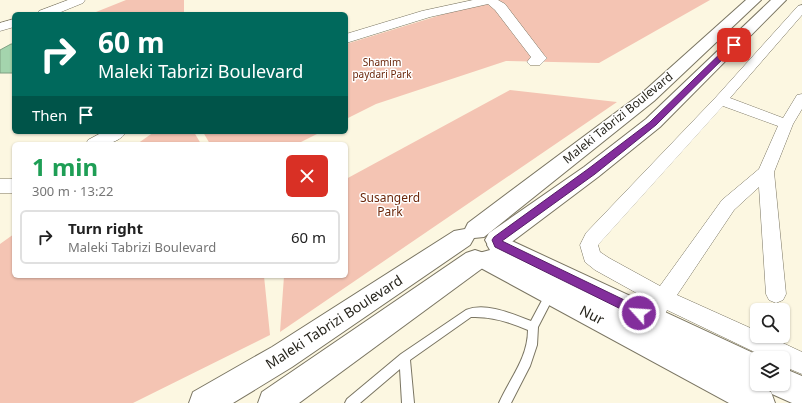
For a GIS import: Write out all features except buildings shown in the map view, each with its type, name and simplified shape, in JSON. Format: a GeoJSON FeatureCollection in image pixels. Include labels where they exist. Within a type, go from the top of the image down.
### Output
{"type":"FeatureCollection","features":[{"type":"Feature","properties":{"kind":"main road","name":"Maleki Tabrizi Boulevard"},"geometry":{"type":"LineString","coordinates":[[204,403],[282,357],[483,245],[754,0]]}},
{"type":"Feature","properties":{"kind":"main road","name":"Maleki Tabrizi Boulevard"},"geometry":{"type":"LineString","coordinates":[[273,403],[483,245],[592,172],[653,123],[779,0]]}},
{"type":"Feature","properties":{"kind":"main road","name":"Nur"},"geometry":{"type":"LineString","coordinates":[[483,245],[550,294],[760,403]]}},
{"type":"Feature","properties":{"kind":"main road","name":"Nur"},"geometry":{"type":"LineString","coordinates":[[483,245],[658,309],[750,366]]}},
{"type":"Feature","properties":{"kind":"main road"},"geometry":{"type":"LineString","coordinates":[[790,386],[802,392]]}},
{"type":"Feature","properties":{"kind":"street"},"geometry":{"type":"LineString","coordinates":[[49,12],[79,0]]}},
{"type":"Feature","properties":{"kind":"street"},"geometry":{"type":"LineString","coordinates":[[348,38],[427,14],[490,0],[500,7],[540,58],[535,62]]}},
{"type":"Feature","properties":{"kind":"street"},"geometry":{"type":"LineString","coordinates":[[494,0],[509,0]]}},
{"type":"Feature","properties":{"kind":"street"},"geometry":{"type":"LineString","coordinates":[[802,8],[721,100],[592,238],[589,246],[592,256],[658,309],[802,363]]}},
{"type":"Feature","properties":{"kind":"street"},"geometry":{"type":"LineString","coordinates":[[0,27],[12,24]]}},
{"type":"Feature","properties":{"kind":"street"},"geometry":{"type":"LineString","coordinates":[[658,309],[728,205],[766,172],[786,124],[802,98]]}},
{"type":"Feature","properties":{"kind":"street"},"geometry":{"type":"LineString","coordinates":[[721,100],[786,124]]}},
{"type":"Feature","properties":{"kind":"street"},"geometry":{"type":"LineString","coordinates":[[100,142],[114,134]]}},
{"type":"Feature","properties":{"kind":"street"},"geometry":{"type":"LineString","coordinates":[[766,172],[776,294]]}},
{"type":"Feature","properties":{"kind":"street"},"geometry":{"type":"LineString","coordinates":[[0,186],[12,186]]}},
{"type":"Feature","properties":{"kind":"lane"},"geometry":{"type":"LineString","coordinates":[[505,403],[517,382],[531,344],[532,327],[550,294]]}},
{"type":"Feature","properties":{"kind":"lane"},"geometry":{"type":"LineString","coordinates":[[351,403],[406,358],[469,313],[478,312],[500,314],[532,327]]}},
{"type":"Feature","properties":{"kind":"lane"},"geometry":{"type":"LineString","coordinates":[[406,358],[408,403]]}},
{"type":"Feature","properties":{"kind":"green space"},"geometry":{"type":"Polygon","coordinates":[[[126,0],[184,0],[184,12],[96,12],[126,0]]]}},
{"type":"Feature","properties":{"kind":"green space","name":"Shamim paydari Park"},"geometry":{"type":"Polygon","coordinates":[[[490,0],[710,0],[599,63],[506,61],[376,104],[348,118],[348,43],[490,0]]]}},
{"type":"Feature","properties":{"kind":"green space","name":"Susangerd Park"},"geometry":{"type":"Polygon","coordinates":[[[510,90],[617,102],[280,332],[284,278],[348,278],[348,178],[510,90]]]}},
{"type":"Feature","properties":{"kind":"green space"},"geometry":{"type":"Polygon","coordinates":[[[151,134],[195,134],[200,142],[140,142],[151,134]]]}},
{"type":"Feature","properties":{"kind":"green space"},"geometry":{"type":"Polygon","coordinates":[[[204,134],[317,134],[301,142],[209,142],[204,134]]]}},
{"type":"Feature","properties":{"kind":"green space"},"geometry":{"type":"Polygon","coordinates":[[[12,235],[12,278],[264,278],[270,335],[133,403],[0,403],[0,244],[12,235]]]}},
{"type":"Feature","properties":{"kind":"shaded area"},"geometry":{"type":"Polygon","coordinates":[[[12,44],[12,73],[0,73],[0,50],[12,44]]]}},
{"type":"Feature","properties":{"kind":"route"},"geometry":{"type":"LineString","coordinates":[[639,313],[499,245],[497,240],[592,172],[653,123],[734,45]]}}]}
